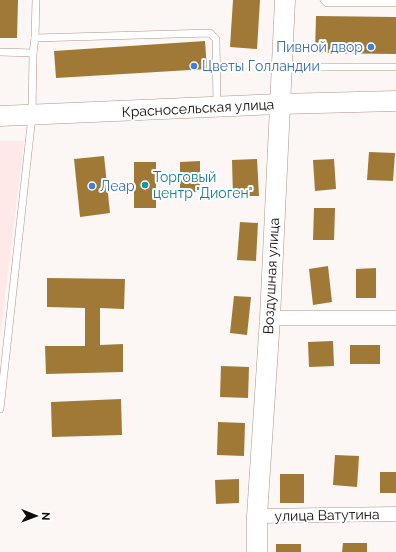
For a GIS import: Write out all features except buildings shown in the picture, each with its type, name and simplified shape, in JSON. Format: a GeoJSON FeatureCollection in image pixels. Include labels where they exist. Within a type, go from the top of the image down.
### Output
{"type":"FeatureCollection","features":[{"type":"Feature","properties":{"kind":"street","name":"Воздушная улица"},"geometry":{"type":"LineString","coordinates":[[257,552],[257,516],[270,318],[285,0]]}},
{"type":"Feature","properties":{"kind":"street","name":"Красносельская улица"},"geometry":{"type":"LineString","coordinates":[[0,116],[32,116],[280,104],[396,101]]}},
{"type":"Feature","properties":{"kind":"street"},"geometry":{"type":"LineString","coordinates":[[270,318],[396,318]]}},
{"type":"Feature","properties":{"kind":"street","name":"улица Ватутина"},"geometry":{"type":"LineString","coordinates":[[257,516],[396,514]]}},
{"type":"Feature","properties":{"kind":"lane"},"geometry":{"type":"LineString","coordinates":[[0,409],[32,116],[36,0]]}},
{"type":"Feature","properties":{"kind":"lane"},"geometry":{"type":"LineString","coordinates":[[324,0],[327,3],[393,2]]}},
{"type":"Feature","properties":{"kind":"lane"},"geometry":{"type":"LineString","coordinates":[[35,38],[210,32],[216,39],[217,107]]}},
{"type":"Feature","properties":{"kind":"lane"},"geometry":{"type":"LineString","coordinates":[[0,52],[33,53]]}},
{"type":"Feature","properties":{"kind":"lane"},"geometry":{"type":"LineString","coordinates":[[281,66],[396,67]]}},
{"type":"Feature","properties":{"kind":"shaded area"},"geometry":{"type":"Polygon","coordinates":[[[0,141],[24,141],[0,337],[0,141]]]}},
{"type":"Feature","properties":{"kind":"place","name":"Пивной двор"},"geometry":{"type":"Point","coordinates":[371,47]}},
{"type":"Feature","properties":{"kind":"place","name":"Цветы Голландии"},"geometry":{"type":"Point","coordinates":[194,66]}},
{"type":"Feature","properties":{"kind":"place","name":"Торговый центр \"Диоген\""},"geometry":{"type":"Point","coordinates":[145,185]}},
{"type":"Feature","properties":{"kind":"place","name":"Леар"},"geometry":{"type":"Point","coordinates":[92,186]}}]}
